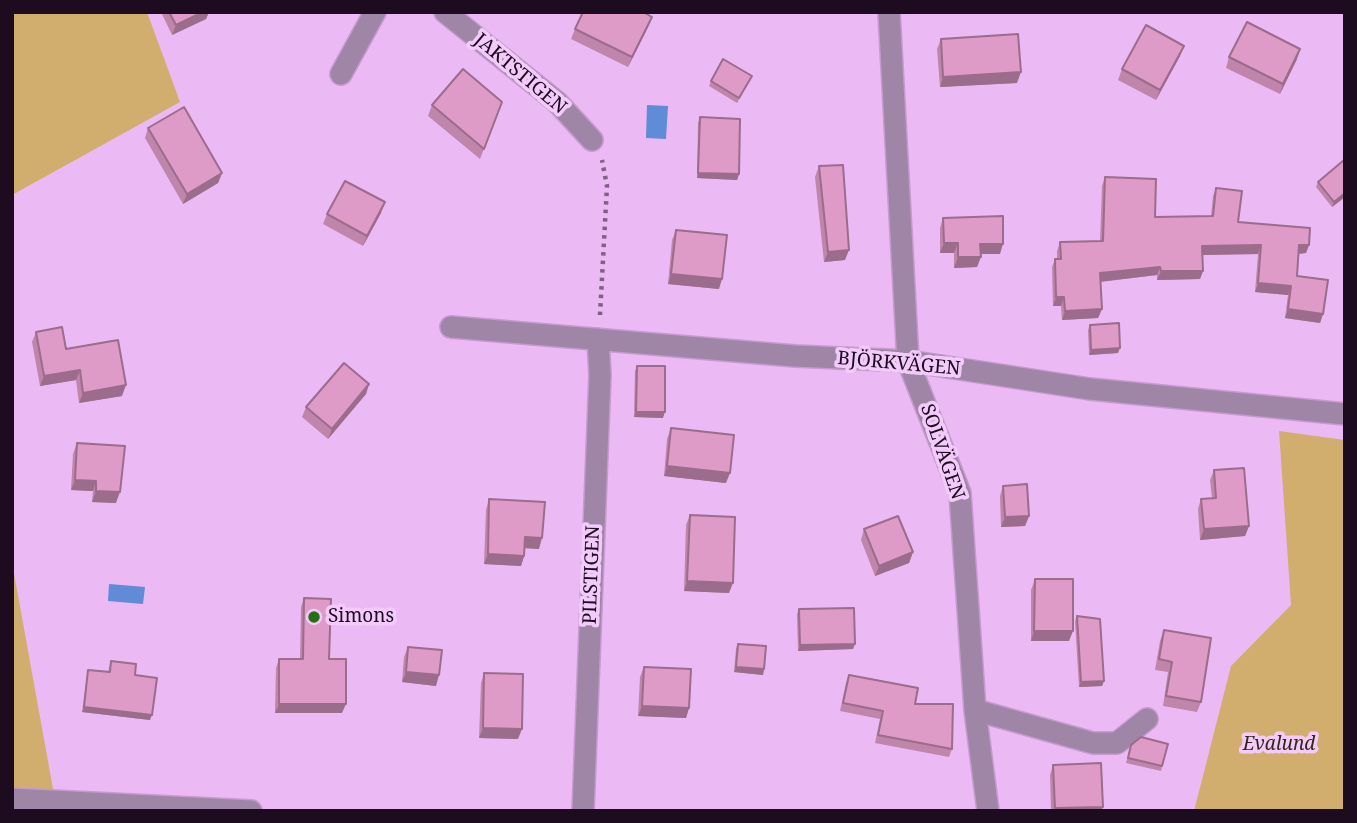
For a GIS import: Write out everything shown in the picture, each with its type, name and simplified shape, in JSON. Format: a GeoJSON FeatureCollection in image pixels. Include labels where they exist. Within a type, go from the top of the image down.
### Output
{"type":"FeatureCollection","features":[{"type":"Feature","properties":{"kind":"street"},"geometry":{"type":"LineString","coordinates":[[341,74],[375,12]]}},
{"type":"Feature","properties":{"kind":"street","name":"JAKTSTIGEN"},"geometry":{"type":"LineString","coordinates":[[445,12],[557,102],[592,140]]}},
{"type":"Feature","properties":{"kind":"street","name":"SOLVÄGEN"},"geometry":{"type":"LineString","coordinates":[[889,12],[908,361],[960,493],[975,709],[988,811]]}},
{"type":"Feature","properties":{"kind":"street","name":"BJÖRKVÄGEN"},"geometry":{"type":"LineString","coordinates":[[451,327],[795,356],[908,361],[1090,389],[1345,414]]}},
{"type":"Feature","properties":{"kind":"street","name":"PILSTIGEN"},"geometry":{"type":"LineString","coordinates":[[583,811],[600,375],[598,339]]}},
{"type":"Feature","properties":{"kind":"street"},"geometry":{"type":"LineString","coordinates":[[975,709],[1093,743],[1116,744],[1147,719]]}},
{"type":"Feature","properties":{"kind":"street"},"geometry":{"type":"LineString","coordinates":[[12,799],[251,811]]}},
{"type":"Feature","properties":{"kind":"path"},"geometry":{"type":"LineString","coordinates":[[592,140],[604,164],[607,186],[598,339]]}},
{"type":"Feature","properties":{"kind":"green space"},"geometry":{"type":"Polygon","coordinates":[[[12,12],[147,12],[180,102],[12,195],[12,12]]]}},
{"type":"Feature","properties":{"kind":"green space","name":"Evalund"},"geometry":{"type":"Polygon","coordinates":[[[1279,431],[1345,440],[1345,811],[1194,811],[1231,666],[1291,605],[1279,431]]]}},
{"type":"Feature","properties":{"kind":"green space"},"geometry":{"type":"Polygon","coordinates":[[[12,562],[57,811],[12,811],[12,562]]]}},
{"type":"Feature","properties":{"kind":"water"},"geometry":{"type":"Polygon","coordinates":[[[647,105],[668,106],[666,139],[646,138],[647,105]]]}},
{"type":"Feature","properties":{"kind":"water"},"geometry":{"type":"Polygon","coordinates":[[[109,584],[145,587],[143,604],[108,601],[109,584]]]}},
{"type":"Feature","properties":{"kind":"building"},"geometry":{"type":"Polygon","coordinates":[[[169,12],[203,12],[176,25],[169,12]]]}},
{"type":"Feature","properties":{"kind":"building"},"geometry":{"type":"Polygon","coordinates":[[[583,12],[643,12],[652,17],[632,57],[575,29],[583,12]]]}},
{"type":"Feature","properties":{"kind":"building"},"geometry":{"type":"Polygon","coordinates":[[[1247,22],[1300,49],[1283,84],[1229,57],[1247,22]]]}},
{"type":"Feature","properties":{"kind":"building"},"geometry":{"type":"Polygon","coordinates":[[[1146,25],[1184,46],[1160,90],[1122,69],[1146,25]]]}},
{"type":"Feature","properties":{"kind":"building"},"geometry":{"type":"Polygon","coordinates":[[[1018,34],[1021,72],[943,77],[941,39],[1018,34]]]}},
{"type":"Feature","properties":{"kind":"building"},"geometry":{"type":"Polygon","coordinates":[[[723,59],[752,76],[739,98],[711,81],[723,59]]]}},
{"type":"Feature","properties":{"kind":"building"},"geometry":{"type":"Polygon","coordinates":[[[463,69],[502,102],[484,149],[432,105],[463,69]]]}},
{"type":"Feature","properties":{"kind":"building"},"geometry":{"type":"Polygon","coordinates":[[[184,107],[222,173],[187,194],[148,128],[184,107]]]}},
{"type":"Feature","properties":{"kind":"building"},"geometry":{"type":"Polygon","coordinates":[[[700,117],[740,119],[739,174],[698,173],[700,117]]]}},
{"type":"Feature","properties":{"kind":"building"},"geometry":{"type":"Polygon","coordinates":[[[1344,160],[1345,193],[1334,202],[1318,182],[1344,160]]]}},
{"type":"Feature","properties":{"kind":"building"},"geometry":{"type":"Polygon","coordinates":[[[843,165],[849,250],[828,252],[819,166],[843,165]]]}},
{"type":"Feature","properties":{"kind":"building"},"geometry":{"type":"Polygon","coordinates":[[[1105,177],[1156,179],[1155,217],[1213,216],[1216,188],[1242,191],[1238,222],[1310,228],[1309,245],[1299,245],[1297,276],[1328,280],[1323,314],[1288,309],[1291,286],[1258,283],[1261,245],[1202,246],[1203,271],[1161,271],[1160,267],[1100,273],[1102,309],[1065,311],[1064,297],[1056,297],[1055,259],[1061,259],[1060,242],[1103,241],[1105,177]]]}},
{"type":"Feature","properties":{"kind":"building"},"geometry":{"type":"Polygon","coordinates":[[[345,181],[385,202],[367,236],[327,214],[345,181]]]}},
{"type":"Feature","properties":{"kind":"building"},"geometry":{"type":"Polygon","coordinates":[[[1003,216],[1003,244],[980,244],[981,257],[958,257],[958,243],[944,243],[943,218],[1003,216]]]}},
{"type":"Feature","properties":{"kind":"building"},"geometry":{"type":"Polygon","coordinates":[[[676,230],[727,235],[722,279],[671,274],[676,230]]]}},
{"type":"Feature","properties":{"kind":"building"},"geometry":{"type":"Polygon","coordinates":[[[1119,323],[1120,348],[1091,350],[1090,325],[1119,323]]]}},
{"type":"Feature","properties":{"kind":"building"},"geometry":{"type":"Polygon","coordinates":[[[62,327],[66,349],[118,340],[126,385],[83,393],[80,370],[44,376],[36,332],[62,327]]]}},
{"type":"Feature","properties":{"kind":"building"},"geometry":{"type":"Polygon","coordinates":[[[344,363],[369,384],[332,429],[306,407],[344,363]]]}},
{"type":"Feature","properties":{"kind":"building"},"geometry":{"type":"Polygon","coordinates":[[[637,366],[665,366],[665,412],[636,412],[637,366]]]}},
{"type":"Feature","properties":{"kind":"building"},"geometry":{"type":"Polygon","coordinates":[[[671,428],[734,435],[730,473],[667,466],[671,428]]]}},
{"type":"Feature","properties":{"kind":"building"},"geometry":{"type":"Polygon","coordinates":[[[77,443],[125,446],[120,492],[96,491],[96,481],[75,480],[77,443]]]}},
{"type":"Feature","properties":{"kind":"building"},"geometry":{"type":"Polygon","coordinates":[[[1244,468],[1249,526],[1204,529],[1201,499],[1216,498],[1214,470],[1244,468]]]}},
{"type":"Feature","properties":{"kind":"building"},"geometry":{"type":"Polygon","coordinates":[[[1027,484],[1029,516],[1005,517],[1003,486],[1027,484]]]}},
{"type":"Feature","properties":{"kind":"building"},"geometry":{"type":"Polygon","coordinates":[[[489,499],[545,502],[542,538],[525,537],[524,556],[488,554],[489,499]]]}},
{"type":"Feature","properties":{"kind":"building"},"geometry":{"type":"Polygon","coordinates":[[[690,515],[735,517],[733,583],[687,581],[690,515]]]}},
{"type":"Feature","properties":{"kind":"building"},"geometry":{"type":"Polygon","coordinates":[[[898,516],[913,552],[879,566],[864,529],[898,516]]]}},
{"type":"Feature","properties":{"kind":"building"},"geometry":{"type":"Polygon","coordinates":[[[1035,579],[1073,579],[1073,631],[1034,631],[1035,579]]]}},
{"type":"Feature","properties":{"kind":"building"},"geometry":{"type":"Polygon","coordinates":[[[304,598],[331,599],[329,659],[346,659],[346,704],[279,704],[279,659],[303,659],[304,598]]]}},
{"type":"Feature","properties":{"kind":"building"},"geometry":{"type":"Polygon","coordinates":[[[854,608],[855,644],[800,645],[799,609],[854,608]]]}},
{"type":"Feature","properties":{"kind":"building"},"geometry":{"type":"Polygon","coordinates":[[[1077,616],[1100,619],[1104,681],[1081,682],[1077,616]]]}},
{"type":"Feature","properties":{"kind":"building"},"geometry":{"type":"Polygon","coordinates":[[[1164,630],[1211,638],[1201,702],[1166,696],[1172,662],[1159,659],[1164,630]]]}},
{"type":"Feature","properties":{"kind":"building"},"geometry":{"type":"Polygon","coordinates":[[[738,644],[766,646],[764,669],[736,667],[738,644]]]}},
{"type":"Feature","properties":{"kind":"building"},"geometry":{"type":"Polygon","coordinates":[[[408,647],[442,650],[439,675],[406,672],[408,647]]]}},
{"type":"Feature","properties":{"kind":"building"},"geometry":{"type":"Polygon","coordinates":[[[111,661],[136,664],[135,675],[157,678],[152,715],[84,707],[88,670],[110,672],[111,661]]]}},
{"type":"Feature","properties":{"kind":"building"},"geometry":{"type":"Polygon","coordinates":[[[644,667],[691,669],[689,708],[642,706],[644,667]]]}},
{"type":"Feature","properties":{"kind":"building"},"geometry":{"type":"Polygon","coordinates":[[[484,673],[523,674],[522,729],[483,728],[484,673]]]}},
{"type":"Feature","properties":{"kind":"building"},"geometry":{"type":"Polygon","coordinates":[[[849,675],[918,688],[915,704],[953,704],[952,749],[878,735],[883,711],[843,703],[849,675]]]}},
{"type":"Feature","properties":{"kind":"building"},"geometry":{"type":"Polygon","coordinates":[[[1141,737],[1168,744],[1162,766],[1128,758],[1131,745],[1141,737]]]}},
{"type":"Feature","properties":{"kind":"building"},"geometry":{"type":"Polygon","coordinates":[[[1101,763],[1103,807],[1055,808],[1053,765],[1101,763]]]}},
{"type":"Feature","properties":{"kind":"place","name":"Simons"},"geometry":{"type":"Point","coordinates":[314,617]}}]}
